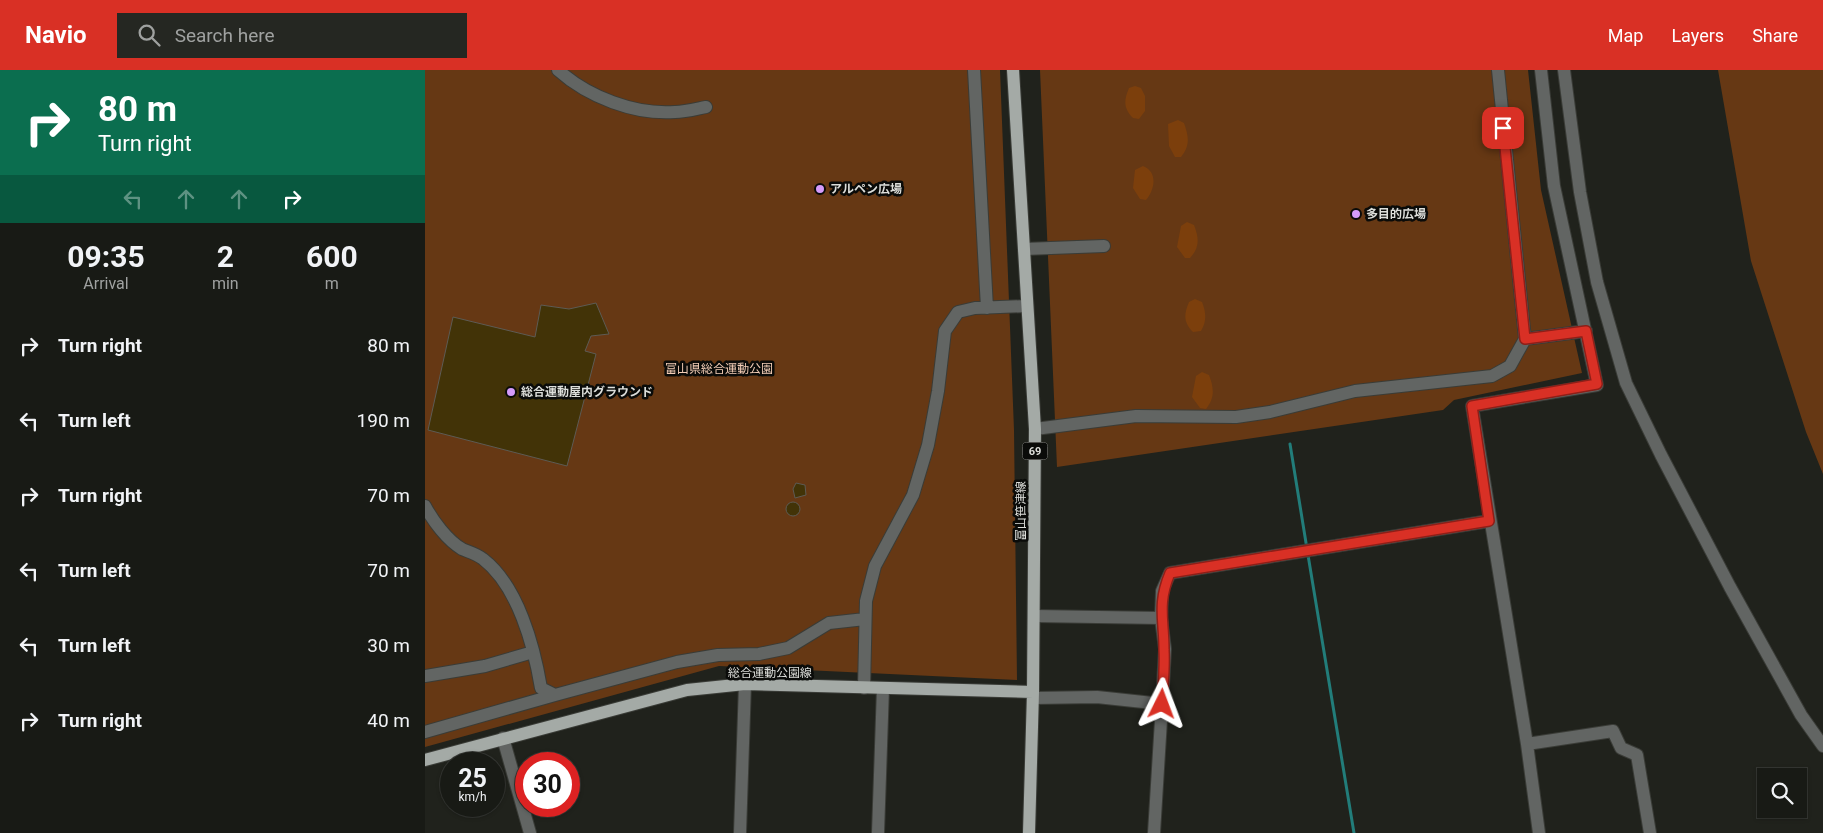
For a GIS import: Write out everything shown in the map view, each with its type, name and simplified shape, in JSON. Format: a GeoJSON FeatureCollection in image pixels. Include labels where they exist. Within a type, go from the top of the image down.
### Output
{"type":"FeatureCollection","features":[{"type":"Feature","properties":{"kind":"main road","name":"富山笹津線"},"geometry":{"type":"LineString","coordinates":[[1013,70],[1035,429],[1033,695],[1029,833]]}},
{"type":"Feature","properties":{"kind":"main road","name":"総合運動公園線"},"geometry":{"type":"LineString","coordinates":[[425,760],[687,690],[745,684],[1033,695]]}},
{"type":"Feature","properties":{"kind":"street"},"geometry":{"type":"LineString","coordinates":[[558,70],[589,91],[613,102],[642,111],[675,112],[705,107]]}},
{"type":"Feature","properties":{"kind":"street"},"geometry":{"type":"LineString","coordinates":[[974,70],[987,308]]}},
{"type":"Feature","properties":{"kind":"street"},"geometry":{"type":"LineString","coordinates":[[1035,429],[1136,416],[1235,417],[1270,412],[1355,391],[1491,376],[1510,366],[1525,339],[1498,70]]}},
{"type":"Feature","properties":{"kind":"street"},"geometry":{"type":"LineString","coordinates":[[1539,833],[1527,744],[1489,521],[1472,406],[1597,384],[1554,186],[1541,70]]}},
{"type":"Feature","properties":{"kind":"street"},"geometry":{"type":"LineString","coordinates":[[1564,70],[1580,192],[1597,282],[1626,383],[1661,455],[1730,587],[1801,715],[1823,746]]}},
{"type":"Feature","properties":{"kind":"street"},"geometry":{"type":"LineString","coordinates":[[1024,249],[1104,246]]}},
{"type":"Feature","properties":{"kind":"street"},"geometry":{"type":"LineString","coordinates":[[864,688],[866,601],[875,566],[913,495],[928,445],[938,391],[945,331],[958,312],[975,308],[1027,306]]}},
{"type":"Feature","properties":{"kind":"street"},"geometry":{"type":"LineString","coordinates":[[1525,339],[1586,331]]}},
{"type":"Feature","properties":{"kind":"street"},"geometry":{"type":"LineString","coordinates":[[425,506],[432,520],[461,548],[482,558],[503,579],[517,602],[533,652],[541,688],[555,696]]}},
{"type":"Feature","properties":{"kind":"street"},"geometry":{"type":"LineString","coordinates":[[1154,833],[1165,649],[1161,618],[1163,591],[1170,573],[1489,521]]}},
{"type":"Feature","properties":{"kind":"street"},"geometry":{"type":"LineString","coordinates":[[1034,616],[1161,618]]}},
{"type":"Feature","properties":{"kind":"street"},"geometry":{"type":"LineString","coordinates":[[425,732],[677,662],[718,655],[759,654],[788,648],[829,623],[865,619]]}},
{"type":"Feature","properties":{"kind":"street"},"geometry":{"type":"LineString","coordinates":[[425,676],[485,666],[533,652]]}},
{"type":"Feature","properties":{"kind":"street"},"geometry":{"type":"LineString","coordinates":[[740,833],[745,684]]}},
{"type":"Feature","properties":{"kind":"street"},"geometry":{"type":"LineString","coordinates":[[878,833],[883,688]]}},
{"type":"Feature","properties":{"kind":"street"},"geometry":{"type":"LineString","coordinates":[[1033,695],[1097,697],[1162,704]]}},
{"type":"Feature","properties":{"kind":"street"},"geometry":{"type":"LineString","coordinates":[[1527,744],[1613,731],[1621,748],[1637,754],[1650,833]]}},
{"type":"Feature","properties":{"kind":"street"},"geometry":{"type":"LineString","coordinates":[[503,738],[530,833]]}},
{"type":"Feature","properties":{"kind":"green space","name":"富山県総合運動公園"},"geometry":{"type":"Polygon","coordinates":[[[425,70],[1000,70],[1014,430],[1017,680],[719,666],[425,747],[425,70]]]}},
{"type":"Feature","properties":{"kind":"green space"},"geometry":{"type":"Polygon","coordinates":[[[1040,70],[1528,70],[1541,190],[1582,373],[1454,400],[1443,410],[1057,467],[1040,70]]]}},
{"type":"Feature","properties":{"kind":"green space"},"geometry":{"type":"Polygon","coordinates":[[[1718,70],[1823,70],[1823,474],[1806,432],[1751,261],[1718,70]]]}},
{"type":"Feature","properties":{"kind":"shaded area"},"geometry":{"type":"Polygon","coordinates":[[[1135,86],[1141,88],[1145,96],[1145,111],[1139,119],[1133,118],[1127,111],[1125,104],[1129,88],[1135,86]]]}},
{"type":"Feature","properties":{"kind":"shaded area"},"geometry":{"type":"Polygon","coordinates":[[[1178,120],[1184,123],[1188,141],[1181,157],[1175,157],[1169,146],[1168,124],[1178,120]]]}},
{"type":"Feature","properties":{"kind":"shaded area"},"geometry":{"type":"Polygon","coordinates":[[[1143,166],[1153,176],[1153,186],[1146,200],[1140,199],[1133,188],[1135,170],[1143,166]]]}},
{"type":"Feature","properties":{"kind":"shaded area"},"geometry":{"type":"Polygon","coordinates":[[[1187,222],[1194,225],[1198,238],[1196,250],[1190,258],[1185,258],[1177,247],[1181,226],[1187,222]]]}},
{"type":"Feature","properties":{"kind":"shaded area"},"geometry":{"type":"Polygon","coordinates":[[[1195,299],[1202,302],[1205,317],[1201,331],[1193,332],[1187,325],[1185,314],[1189,302],[1195,299]]]}},
{"type":"Feature","properties":{"kind":"shaded area"},"geometry":{"type":"Polygon","coordinates":[[[1202,372],[1209,375],[1213,389],[1211,401],[1206,409],[1200,408],[1192,397],[1196,376],[1202,372]]]}},
{"type":"Feature","properties":{"kind":"building","name":"総合運動屋内グラウンド"},"geometry":{"type":"Polygon","coordinates":[[[596,303],[609,334],[591,336],[585,351],[596,354],[567,466],[428,430],[453,317],[535,337],[541,305],[569,309],[596,303]]]}},
{"type":"Feature","properties":{"kind":"building"},"geometry":{"type":"Polygon","coordinates":[[[796,483],[805,485],[806,495],[795,498],[793,489],[796,483]]]}},
{"type":"Feature","properties":{"kind":"building"},"geometry":{"type":"Polygon","coordinates":[[[793,502],[798,504],[800,509],[798,514],[793,516],[788,514],[786,509],[788,504],[793,502]]]}},
{"type":"Feature","properties":{"kind":"waterway"},"geometry":{"type":"LineString","coordinates":[[1290,444],[1307,549]]}},
{"type":"Feature","properties":{"kind":"waterway"},"geometry":{"type":"LineString","coordinates":[[1308,555],[1354,833]]}},
{"type":"Feature","properties":{"kind":"place","name":"アルペン広場"},"geometry":{"type":"Point","coordinates":[820,189]}},
{"type":"Feature","properties":{"kind":"place","name":"多目的広場"},"geometry":{"type":"Point","coordinates":[1356,214]}},
{"type":"Feature","properties":{"kind":"place","name":"総合運動屋内グラウンド"},"geometry":{"type":"Point","coordinates":[511,392]}},
{"type":"Feature","properties":{"kind":"route"},"geometry":{"type":"LineString","coordinates":[[1162,704],[1165,649],[1161,618],[1163,591],[1170,573],[1489,521],[1472,406],[1597,384],[1586,331],[1525,339],[1503,128]]}}]}
